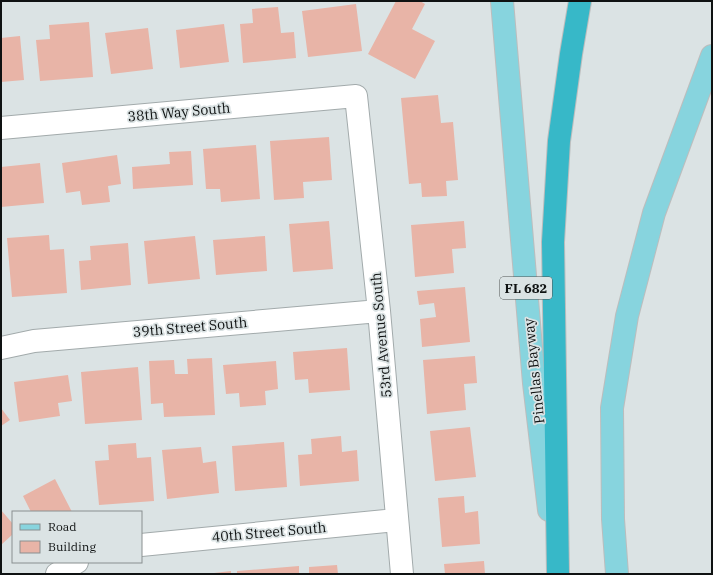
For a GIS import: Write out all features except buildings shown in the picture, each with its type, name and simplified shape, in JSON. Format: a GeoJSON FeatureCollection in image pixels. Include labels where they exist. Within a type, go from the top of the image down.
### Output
{"type":"FeatureCollection","features":[{"type":"Feature","properties":{"kind":"highway"},"geometry":{"type":"LineString","coordinates":[[558,574],[553,242],[559,141],[580,1]]}},
{"type":"Feature","properties":{"kind":"main road","name":"Pinellas Bayway"},"geometry":{"type":"LineString","coordinates":[[502,1],[534,383],[558,574]]}},
{"type":"Feature","properties":{"kind":"main road"},"geometry":{"type":"LineString","coordinates":[[617,574],[613,519],[612,408],[628,316],[654,213],[712,56]]}},
{"type":"Feature","properties":{"kind":"street","name":"38th Way South"},"geometry":{"type":"LineString","coordinates":[[1,128],[356,96]]}},
{"type":"Feature","properties":{"kind":"street","name":"53rd Avenue South"},"geometry":{"type":"LineString","coordinates":[[356,96],[379,311],[396,520],[402,574]]}},
{"type":"Feature","properties":{"kind":"street","name":"39th Street South"},"geometry":{"type":"LineString","coordinates":[[1,348],[34,341],[379,311]]}},
{"type":"Feature","properties":{"kind":"street","name":"40th Street South"},"geometry":{"type":"LineString","coordinates":[[142,545],[396,520]]}},
{"type":"Feature","properties":{"kind":"street"},"geometry":{"type":"LineString","coordinates":[[57,574],[75,563]]}}]}
